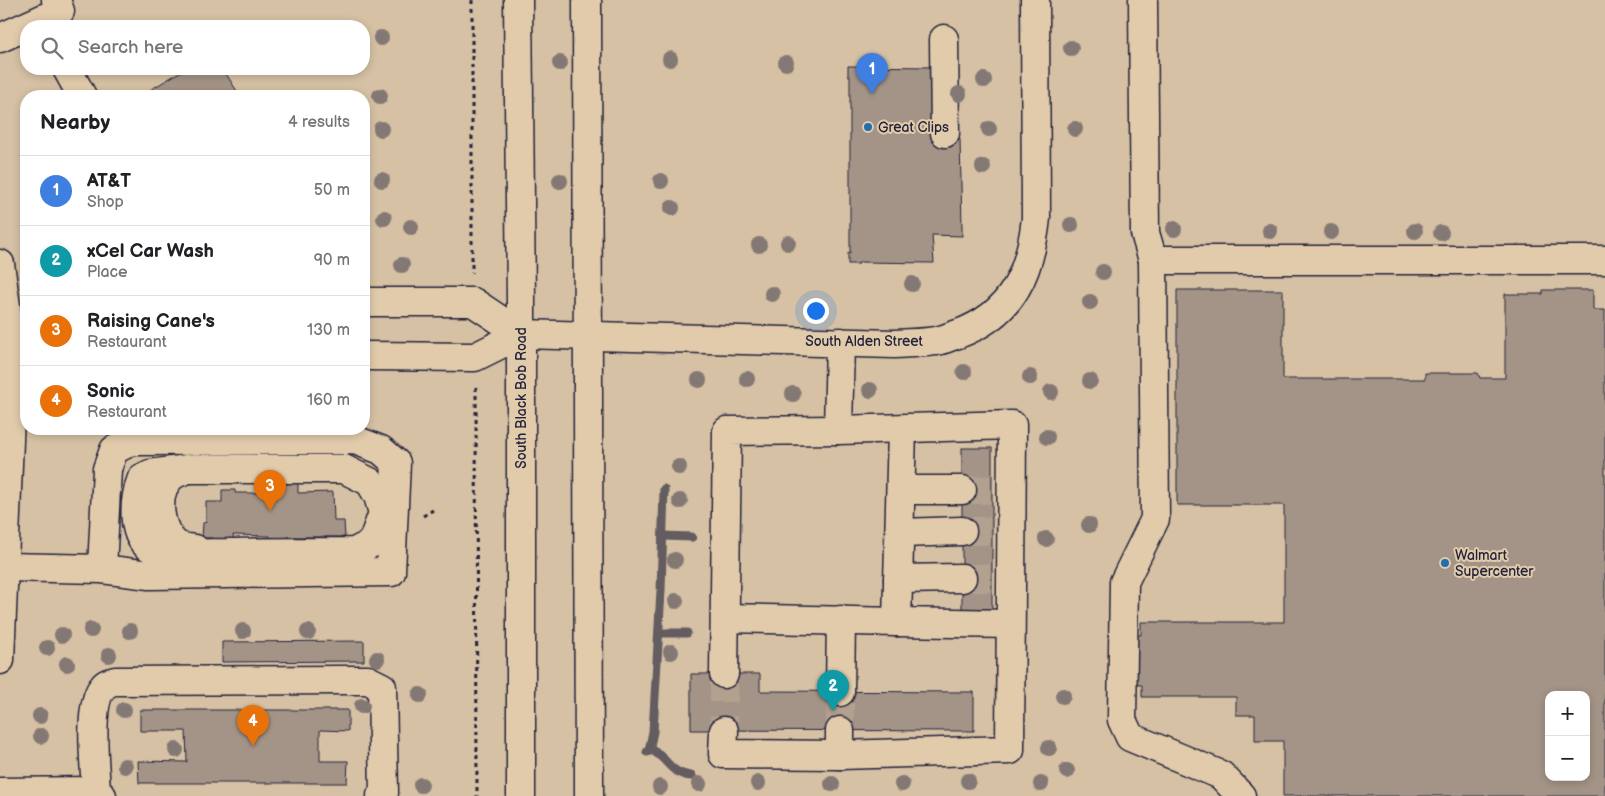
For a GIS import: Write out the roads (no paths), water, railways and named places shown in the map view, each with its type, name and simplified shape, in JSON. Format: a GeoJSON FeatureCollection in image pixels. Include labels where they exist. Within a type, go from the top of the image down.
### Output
{"type":"FeatureCollection","features":[{"type":"Feature","properties":{"kind":"main road","name":"South Black Bob Road"},"geometry":{"type":"LineString","coordinates":[[518,0],[521,334],[521,796]]}},
{"type":"Feature","properties":{"kind":"main road"},"geometry":{"type":"LineString","coordinates":[[587,0],[589,796]]}},
{"type":"Feature","properties":{"kind":"main road","name":"South Alden Street"},"geometry":{"type":"LineString","coordinates":[[521,334],[587,334],[631,338],[894,344],[937,341],[978,327],[1008,302],[1024,275],[1033,247],[1036,218],[1035,0]]}},
{"type":"Feature","properties":{"kind":"main road"},"geometry":{"type":"LineString","coordinates":[[1143,0],[1145,233],[1153,260],[1155,518],[1124,582],[1122,720],[1130,737],[1221,775],[1242,796]]}},
{"type":"Feature","properties":{"kind":"main road"},"geometry":{"type":"LineString","coordinates":[[0,38],[20,28]]}},
{"type":"Feature","properties":{"kind":"main road"},"geometry":{"type":"LineString","coordinates":[[944,39],[945,133]]}},
{"type":"Feature","properties":{"kind":"main road"},"geometry":{"type":"LineString","coordinates":[[70,75],[79,90]]}},
{"type":"Feature","properties":{"kind":"main road"},"geometry":{"type":"LineString","coordinates":[[1153,260],[1605,260]]}},
{"type":"Feature","properties":{"kind":"main road"},"geometry":{"type":"LineString","coordinates":[[0,264],[16,304],[18,354],[3,486],[4,567],[0,660]]}},
{"type":"Feature","properties":{"kind":"main road"},"geometry":{"type":"LineString","coordinates":[[370,302],[473,302],[521,334],[475,357],[370,356]]}},
{"type":"Feature","properties":{"kind":"main road"},"geometry":{"type":"LineString","coordinates":[[838,430],[840,342]]}},
{"type":"Feature","properties":{"kind":"main road"},"geometry":{"type":"LineString","coordinates":[[724,674],[727,430],[838,430],[1012,426],[1001,489],[1001,577],[1010,624],[1010,750],[840,743],[724,742]]}},
{"type":"Feature","properties":{"kind":"main road"},"geometry":{"type":"LineString","coordinates":[[897,622],[901,533],[902,429]]}},
{"type":"Feature","properties":{"kind":"main road"},"geometry":{"type":"LineString","coordinates":[[4,567],[102,569],[149,575],[390,572],[396,463],[381,450],[355,440],[132,441],[114,450],[107,469],[102,569]]}},
{"type":"Feature","properties":{"kind":"main road"},"geometry":{"type":"LineString","coordinates":[[315,573],[357,552],[372,544],[383,513],[378,496],[370,482],[344,469],[188,469],[171,477],[163,489],[161,516],[164,530],[177,546],[218,553],[357,552]]}},
{"type":"Feature","properties":{"kind":"main road"},"geometry":{"type":"LineString","coordinates":[[902,490],[962,490]]}},
{"type":"Feature","properties":{"kind":"main road"},"geometry":{"type":"LineString","coordinates":[[901,533],[962,531]]}},
{"type":"Feature","properties":{"kind":"main road"},"geometry":{"type":"LineString","coordinates":[[898,579],[962,578]]}},
{"type":"Feature","properties":{"kind":"main road"},"geometry":{"type":"LineString","coordinates":[[726,618],[1010,624]]}},
{"type":"Feature","properties":{"kind":"main road"},"geometry":{"type":"LineString","coordinates":[[840,692],[841,620]]}},
{"type":"Feature","properties":{"kind":"main road"},"geometry":{"type":"LineString","coordinates":[[0,792],[99,793],[94,710],[104,685],[114,681],[341,680],[376,682],[382,687],[384,793],[381,796]]}},
{"type":"Feature","properties":{"kind":"waterway"},"geometry":{"type":"LineString","coordinates":[[649,750],[653,732],[661,590],[664,489]]}},
{"type":"Feature","properties":{"kind":"waterway"},"geometry":{"type":"LineString","coordinates":[[663,536],[692,537]]}},
{"type":"Feature","properties":{"kind":"waterway"},"geometry":{"type":"LineString","coordinates":[[659,633],[687,633]]}},
{"type":"Feature","properties":{"kind":"waterway"},"geometry":{"type":"LineString","coordinates":[[647,752],[652,750],[678,772],[692,776]]}},
{"type":"Feature","properties":{"kind":"tunnel"},"geometry":{"type":"LineString","coordinates":[[962,490],[992,490]]}},
{"type":"Feature","properties":{"kind":"tunnel"},"geometry":{"type":"LineString","coordinates":[[962,531],[992,531]]}},
{"type":"Feature","properties":{"kind":"tunnel"},"geometry":{"type":"LineString","coordinates":[[962,578],[992,578]]}},
{"type":"Feature","properties":{"kind":"tunnel"},"geometry":{"type":"LineString","coordinates":[[724,674],[724,731]]}},
{"type":"Feature","properties":{"kind":"tunnel"},"geometry":{"type":"LineString","coordinates":[[840,692],[840,731]]}},
{"type":"Feature","properties":{"kind":"place","name":"AT&T"},"geometry":{"type":"Point","coordinates":[872,94]}},
{"type":"Feature","properties":{"kind":"place","name":"Great Clips"},"geometry":{"type":"Point","coordinates":[868,127]}},
{"type":"Feature","properties":{"kind":"place","name":"Raising Cane's"},"geometry":{"type":"Point","coordinates":[270,511]}},
{"type":"Feature","properties":{"kind":"place","name":"Walmart Supercenter"},"geometry":{"type":"Point","coordinates":[1445,563]}},
{"type":"Feature","properties":{"kind":"place","name":"xCel Car Wash"},"geometry":{"type":"Point","coordinates":[833,711]}},
{"type":"Feature","properties":{"kind":"place","name":"Sonic"},"geometry":{"type":"Point","coordinates":[253,746]}}]}
